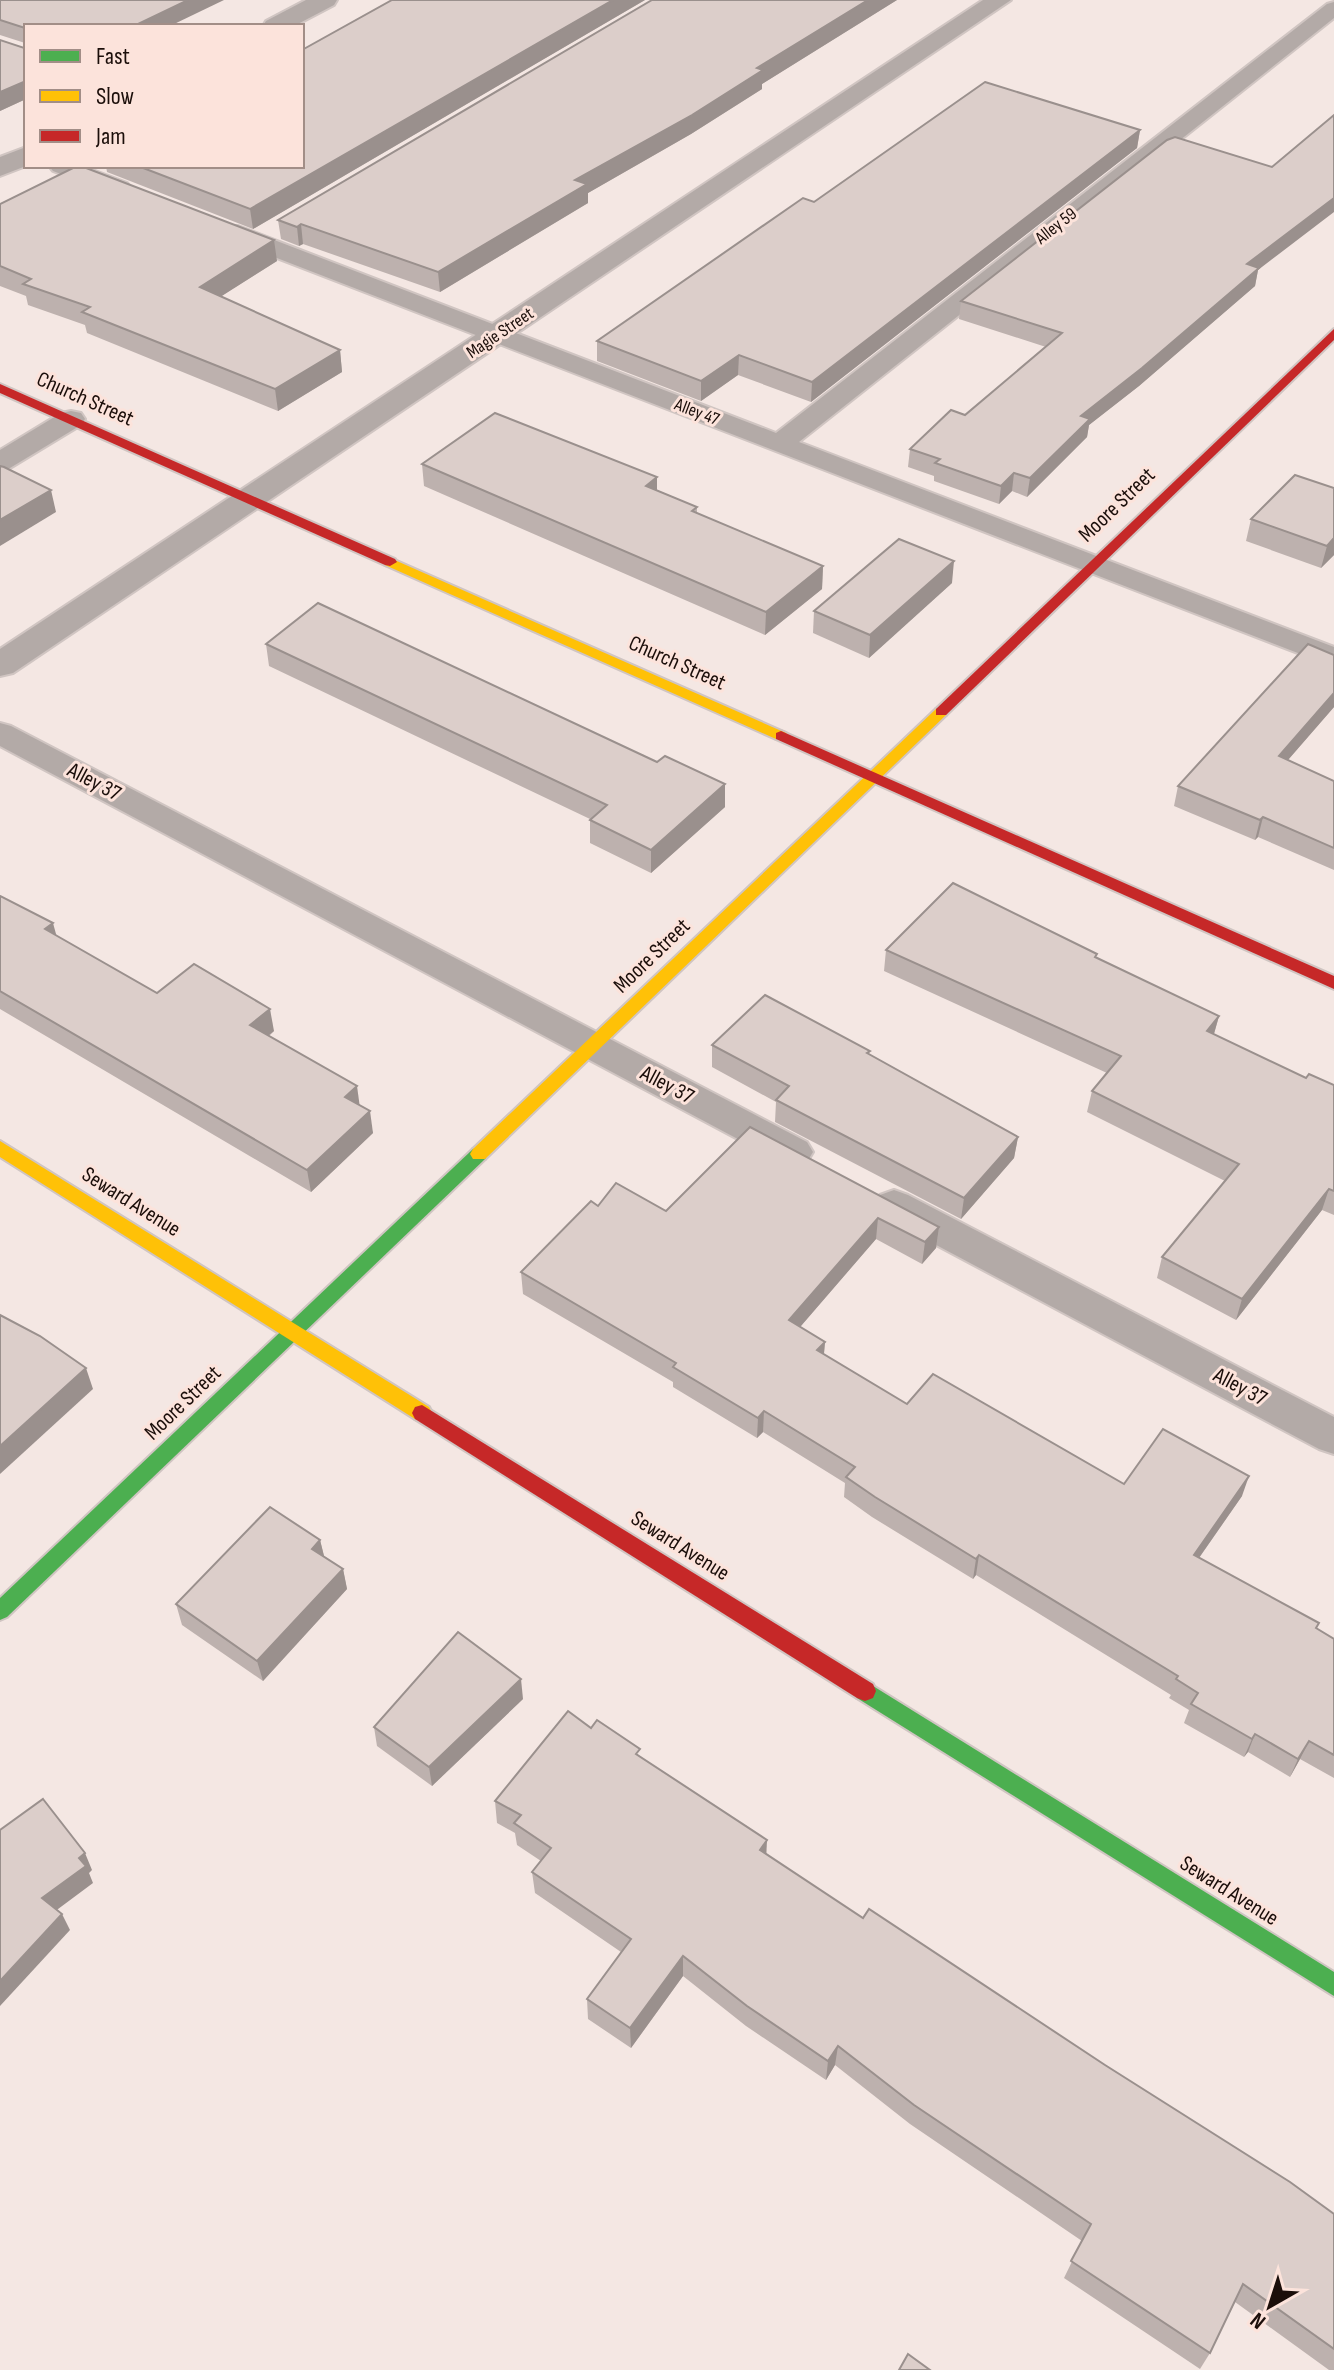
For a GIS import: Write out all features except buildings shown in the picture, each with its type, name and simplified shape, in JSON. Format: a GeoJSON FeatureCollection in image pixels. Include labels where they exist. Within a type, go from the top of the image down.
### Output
{"type":"FeatureCollection","features":[{"type":"Feature","properties":{"kind":"street"},"geometry":{"type":"LineString","coordinates":[[279,24],[325,0]]}},
{"type":"Feature","properties":{"kind":"street","name":"Magie Street"},"geometry":{"type":"LineString","coordinates":[[0,665],[999,0]]}},
{"type":"Feature","properties":{"kind":"street"},"geometry":{"type":"LineString","coordinates":[[0,168],[24,156]]}},
{"type":"Feature","properties":{"kind":"street","name":"Moore Street"},"geometry":{"type":"LineString","coordinates":[[0,1611],[874,778],[1091,564],[1334,333]]}},
{"type":"Feature","properties":{"kind":"street","name":"Church Street"},"geometry":{"type":"LineString","coordinates":[[0,388],[1334,983]]}},
{"type":"Feature","properties":{"kind":"street","name":"Seward Avenue"},"geometry":{"type":"LineString","coordinates":[[0,1148],[1334,1985]]}},
{"type":"Feature","properties":{"kind":"lane","name":"Alley 59"},"geometry":{"type":"LineString","coordinates":[[779,444],[1334,8]]}},
{"type":"Feature","properties":{"kind":"lane"},"geometry":{"type":"LineString","coordinates":[[66,168],[150,200]]}},
{"type":"Feature","properties":{"kind":"lane","name":"Alley 47"},"geometry":{"type":"LineString","coordinates":[[209,223],[1334,658]]}},
{"type":"Feature","properties":{"kind":"lane"},"geometry":{"type":"LineString","coordinates":[[254,241],[282,225]]}},
{"type":"Feature","properties":{"kind":"lane"},"geometry":{"type":"LineString","coordinates":[[0,462],[71,419]]}},
{"type":"Feature","properties":{"kind":"lane","name":"Alley 37"},"geometry":{"type":"LineString","coordinates":[[0,733],[1334,1437]]}},
{"type":"Feature","properties":{"kind":"traffic: fast"},"geometry":{"type":"LineString","coordinates":[[0,1611],[479,1154]]}},
{"type":"Feature","properties":{"kind":"traffic: fast"},"geometry":{"type":"LineString","coordinates":[[865,1691],[1334,1985]]}},
{"type":"Feature","properties":{"kind":"traffic: slow"},"geometry":{"type":"LineString","coordinates":[[390,562],[781,736]]}},
{"type":"Feature","properties":{"kind":"traffic: slow"},"geometry":{"type":"LineString","coordinates":[[479,1154],[941,712]]}},
{"type":"Feature","properties":{"kind":"traffic: slow"},"geometry":{"type":"LineString","coordinates":[[0,1148],[422,1413]]}},
{"type":"Feature","properties":{"kind":"traffic: jam"},"geometry":{"type":"LineString","coordinates":[[941,712],[1334,333]]}},
{"type":"Feature","properties":{"kind":"traffic: jam"},"geometry":{"type":"LineString","coordinates":[[0,388],[390,562]]}},
{"type":"Feature","properties":{"kind":"traffic: jam"},"geometry":{"type":"LineString","coordinates":[[781,736],[1334,983]]}},
{"type":"Feature","properties":{"kind":"traffic: jam"},"geometry":{"type":"LineString","coordinates":[[422,1413],[865,1691]]}}]}
